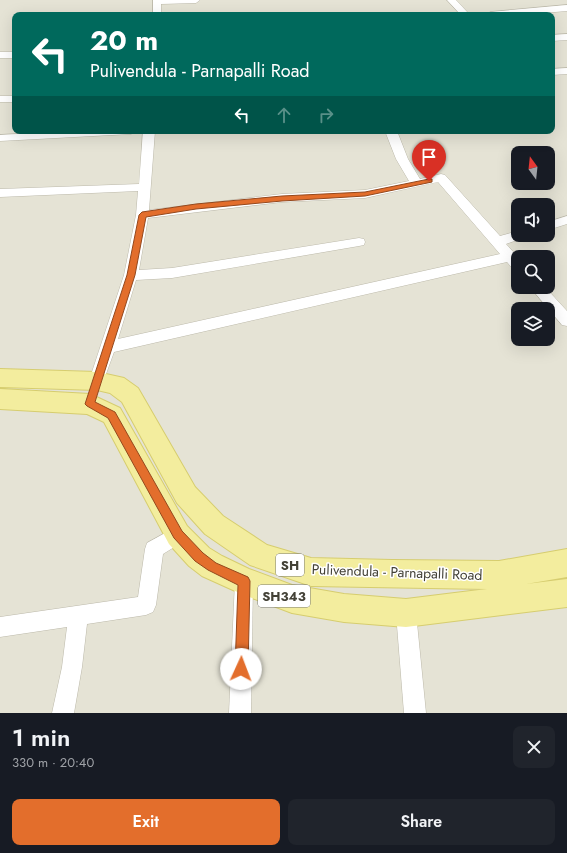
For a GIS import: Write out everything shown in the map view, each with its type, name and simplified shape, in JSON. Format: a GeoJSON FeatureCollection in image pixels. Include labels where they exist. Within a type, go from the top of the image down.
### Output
{"type":"FeatureCollection","features":[{"type":"Feature","properties":{"kind":"main road","name":"Pulivendula - Parnapalli Road"},"geometry":{"type":"LineString","coordinates":[[0,378],[93,392],[112,415],[178,535],[199,557],[212,566],[244,581],[292,599],[344,608],[406,614],[567,593]]}},
{"type":"Feature","properties":{"kind":"main road","name":"Pulivendula - Parnapalli Road"},"geometry":{"type":"LineString","coordinates":[[0,399],[93,392],[116,385],[130,395],[186,495],[214,524],[260,556],[311,572],[500,575],[567,563]]}},
{"type":"Feature","properties":{"kind":"street"},"geometry":{"type":"LineString","coordinates":[[157,12],[157,1],[196,0]]}},
{"type":"Feature","properties":{"kind":"street"},"geometry":{"type":"LineString","coordinates":[[452,0],[463,12]]}},
{"type":"Feature","properties":{"kind":"street"},"geometry":{"type":"LineString","coordinates":[[545,0],[554,9]]}},
{"type":"Feature","properties":{"kind":"street"},"geometry":{"type":"LineString","coordinates":[[522,12],[567,8]]}},
{"type":"Feature","properties":{"kind":"street"},"geometry":{"type":"LineString","coordinates":[[555,38],[567,37]]}},
{"type":"Feature","properties":{"kind":"street"},"geometry":{"type":"LineString","coordinates":[[0,56],[12,55]]}},
{"type":"Feature","properties":{"kind":"street"},"geometry":{"type":"LineString","coordinates":[[555,72],[567,71]]}},
{"type":"Feature","properties":{"kind":"street"},"geometry":{"type":"LineString","coordinates":[[0,99],[12,99]]}},
{"type":"Feature","properties":{"kind":"street"},"geometry":{"type":"LineString","coordinates":[[0,138],[75,134]]}},
{"type":"Feature","properties":{"kind":"street"},"geometry":{"type":"LineString","coordinates":[[93,392],[131,275],[142,215],[149,134]]}},
{"type":"Feature","properties":{"kind":"street"},"geometry":{"type":"LineString","coordinates":[[392,134],[402,159],[417,184]]}},
{"type":"Feature","properties":{"kind":"street"},"geometry":{"type":"LineString","coordinates":[[142,215],[196,207],[282,198],[365,194],[442,178],[511,258]]}},
{"type":"Feature","properties":{"kind":"street"},"geometry":{"type":"LineString","coordinates":[[0,193],[145,187]]}},
{"type":"Feature","properties":{"kind":"street"},"geometry":{"type":"LineString","coordinates":[[555,224],[567,220]]}},
{"type":"Feature","properties":{"kind":"street"},"geometry":{"type":"LineString","coordinates":[[497,242],[511,237]]}},
{"type":"Feature","properties":{"kind":"street"},"geometry":{"type":"LineString","coordinates":[[131,275],[172,273],[359,242]]}},
{"type":"Feature","properties":{"kind":"street"},"geometry":{"type":"LineString","coordinates":[[108,347],[511,262]]}},
{"type":"Feature","properties":{"kind":"street"},"geometry":{"type":"LineString","coordinates":[[543,294],[567,321]]}},
{"type":"Feature","properties":{"kind":"street"},"geometry":{"type":"LineString","coordinates":[[0,627],[146,605],[154,549],[178,535]]}},
{"type":"Feature","properties":{"kind":"street"},"geometry":{"type":"LineString","coordinates":[[240,713],[244,581]]}},
{"type":"Feature","properties":{"kind":"street"},"geometry":{"type":"LineString","coordinates":[[406,614],[415,713]]}},
{"type":"Feature","properties":{"kind":"street"},"geometry":{"type":"LineString","coordinates":[[63,713],[72,667],[78,615]]}},
{"type":"Feature","properties":{"kind":"shaded area"},"geometry":{"type":"Polygon","coordinates":[[[0,0],[567,0],[567,713],[0,713],[0,0]]]}},
{"type":"Feature","properties":{"kind":"route"},"geometry":{"type":"LineString","coordinates":[[241,669],[244,581],[212,566],[199,557],[178,535],[160,506],[139,463],[112,415],[90,404],[131,275],[142,215],[196,207],[282,198],[365,194],[429,181]]}}]}
